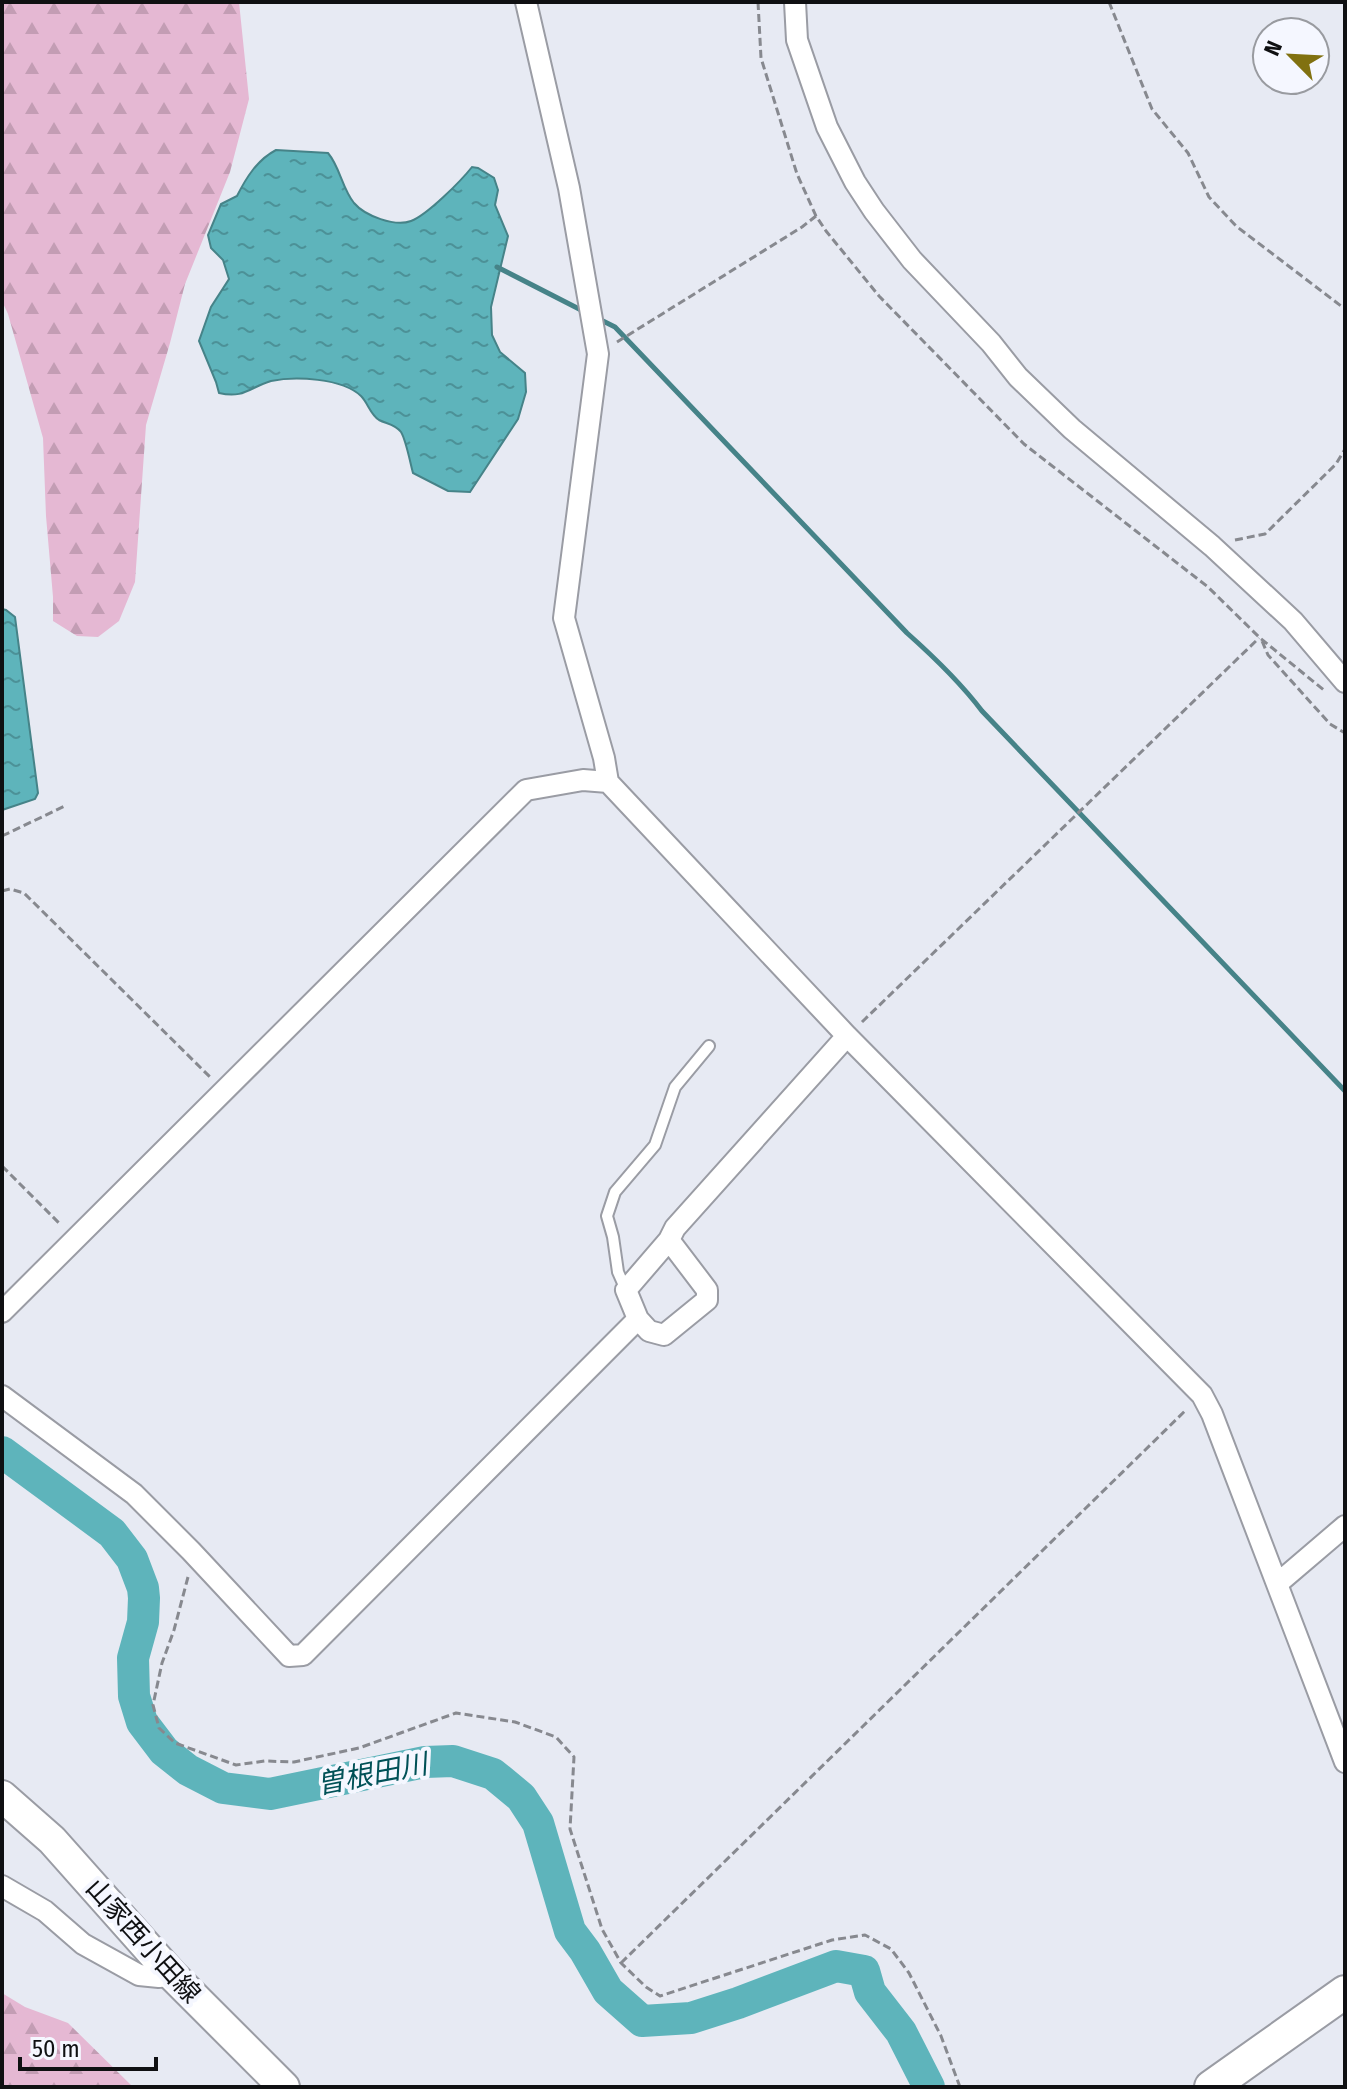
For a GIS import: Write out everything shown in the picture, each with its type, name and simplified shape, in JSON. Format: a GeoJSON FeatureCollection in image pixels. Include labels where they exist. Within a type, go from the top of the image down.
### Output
{"type":"FeatureCollection","features":[{"type":"Feature","properties":{"kind":"main road","name":"山家西小田線"},"geometry":{"type":"LineString","coordinates":[[2,1796],[52,1840],[172,1975],[284,2087]]}},
{"type":"Feature","properties":{"kind":"main road"},"geometry":{"type":"LineString","coordinates":[[1211,2087],[1345,1992]]}},
{"type":"Feature","properties":{"kind":"street"},"geometry":{"type":"LineString","coordinates":[[526,2],[569,188],[598,354],[564,618],[608,782],[847,1036],[1202,1395],[1212,1414],[1345,1762]]}},
{"type":"Feature","properties":{"kind":"street"},"geometry":{"type":"LineString","coordinates":[[795,2],[797,40],[827,127],[855,182],[912,260],[991,343],[1018,377],[1072,429],[1212,546],[1293,621],[1345,682]]}},
{"type":"Feature","properties":{"kind":"street"},"geometry":{"type":"LineString","coordinates":[[2,1312],[526,790],[583,780],[608,782]]}},
{"type":"Feature","properties":{"kind":"street"},"geometry":{"type":"LineString","coordinates":[[669,1240],[707,1290],[707,1300],[664,1335],[649,1331],[638,1319],[626,1290],[669,1240],[675,1228],[847,1036]]}},
{"type":"Feature","properties":{"kind":"street"},"geometry":{"type":"LineString","coordinates":[[2,1396],[134,1494],[289,1656],[303,1655],[638,1319]]}},
{"type":"Feature","properties":{"kind":"street"},"geometry":{"type":"LineString","coordinates":[[1277,1584],[1345,1526]]}},
{"type":"Feature","properties":{"kind":"street"},"geometry":{"type":"LineString","coordinates":[[2,1886],[45,1911],[83,1944],[139,1975],[172,1975]]}},
{"type":"Feature","properties":{"kind":"lane"},"geometry":{"type":"LineString","coordinates":[[626,1290],[618,1272],[607,1216],[615,1192],[655,1145],[675,1087],[709,1046]]}},
{"type":"Feature","properties":{"kind":"path"},"geometry":{"type":"LineString","coordinates":[[758,2],[761,58],[797,174],[826,231],[879,296],[1015,435],[1208,587],[1260,638],[1325,690]]}},
{"type":"Feature","properties":{"kind":"path"},"geometry":{"type":"LineString","coordinates":[[1109,2],[1152,109],[1188,153],[1209,197],[1236,226],[1345,309]]}},
{"type":"Feature","properties":{"kind":"path"},"geometry":{"type":"LineString","coordinates":[[598,354],[816,216]]}},
{"type":"Feature","properties":{"kind":"path"},"geometry":{"type":"LineString","coordinates":[[1212,546],[1265,534],[1336,464],[1345,449]]}},
{"type":"Feature","properties":{"kind":"path"},"geometry":{"type":"LineString","coordinates":[[1260,638],[1268,655],[1330,724],[1345,733]]}},
{"type":"Feature","properties":{"kind":"path"},"geometry":{"type":"LineString","coordinates":[[847,1036],[1260,638]]}},
{"type":"Feature","properties":{"kind":"path"},"geometry":{"type":"LineString","coordinates":[[2,836],[67,805]]}},
{"type":"Feature","properties":{"kind":"path"},"geometry":{"type":"LineString","coordinates":[[2,891],[10,889],[24,893],[224,1091]]}},
{"type":"Feature","properties":{"kind":"path"},"geometry":{"type":"LineString","coordinates":[[2,1166],[75,1239]]}},
{"type":"Feature","properties":{"kind":"path"},"geometry":{"type":"LineString","coordinates":[[621,1963],[1202,1395]]}},
{"type":"Feature","properties":{"kind":"path"},"geometry":{"type":"LineString","coordinates":[[191,1551],[185,1592],[162,1663],[153,1705],[159,1728],[175,1743],[236,1765],[265,1761],[294,1762],[359,1748],[456,1713],[515,1722],[556,1737],[574,1757],[570,1829],[602,1929],[621,1963],[646,1987],[660,1996],[832,1940],[865,1935],[891,1949],[909,1973],[941,2036],[960,2087]]}},
{"type":"Feature","properties":{"kind":"green space"},"geometry":{"type":"Polygon","coordinates":[[[2,2],[239,2],[249,99],[230,172],[185,284],[146,425],[135,582],[119,621],[98,637],[77,636],[53,621],[43,438],[2,301],[2,2]]]}},
{"type":"Feature","properties":{"kind":"green space"},"geometry":{"type":"Polygon","coordinates":[[[2,1993],[25,2007],[68,2023],[133,2087],[2,2087],[2,1993]]]}},
{"type":"Feature","properties":{"kind":"water"},"geometry":{"type":"Polygon","coordinates":[[[276,150],[328,153],[354,203],[373,216],[397,223],[411,221],[426,212],[472,167],[494,178],[498,190],[495,205],[508,236],[491,307],[492,335],[500,352],[525,373],[526,392],[518,419],[470,492],[448,491],[413,473],[401,432],[379,420],[361,396],[342,385],[293,379],[271,381],[241,393],[219,393],[199,341],[211,307],[229,279],[223,260],[211,248],[208,235],[221,204],[237,196],[253,170],[276,150]]]}},
{"type":"Feature","properties":{"kind":"water"},"geometry":{"type":"Polygon","coordinates":[[[2,609],[15,617],[38,793],[35,799],[2,810],[2,609]]]}},
{"type":"Feature","properties":{"kind":"waterway"},"geometry":{"type":"LineString","coordinates":[[497,267],[585,312]]}},
{"type":"Feature","properties":{"kind":"waterway"},"geometry":{"type":"LineString","coordinates":[[597,318],[615,327],[907,633],[956,680],[982,711],[1345,1091]]}},
{"type":"Feature","properties":{"kind":"waterway","name":"曽根田川"},"geometry":{"type":"LineString","coordinates":[[2,1452],[112,1533],[132,1559],[144,1598],[143,1622],[133,1658],[134,1696],[142,1722],[164,1751],[188,1770],[223,1788],[270,1794],[425,1762],[453,1761],[493,1774],[521,1797],[538,1823],[570,1931],[608,1991],[642,2021],[691,2018],[836,1966],[864,1971],[870,1992],[901,2032],[929,2087]]}}]}
